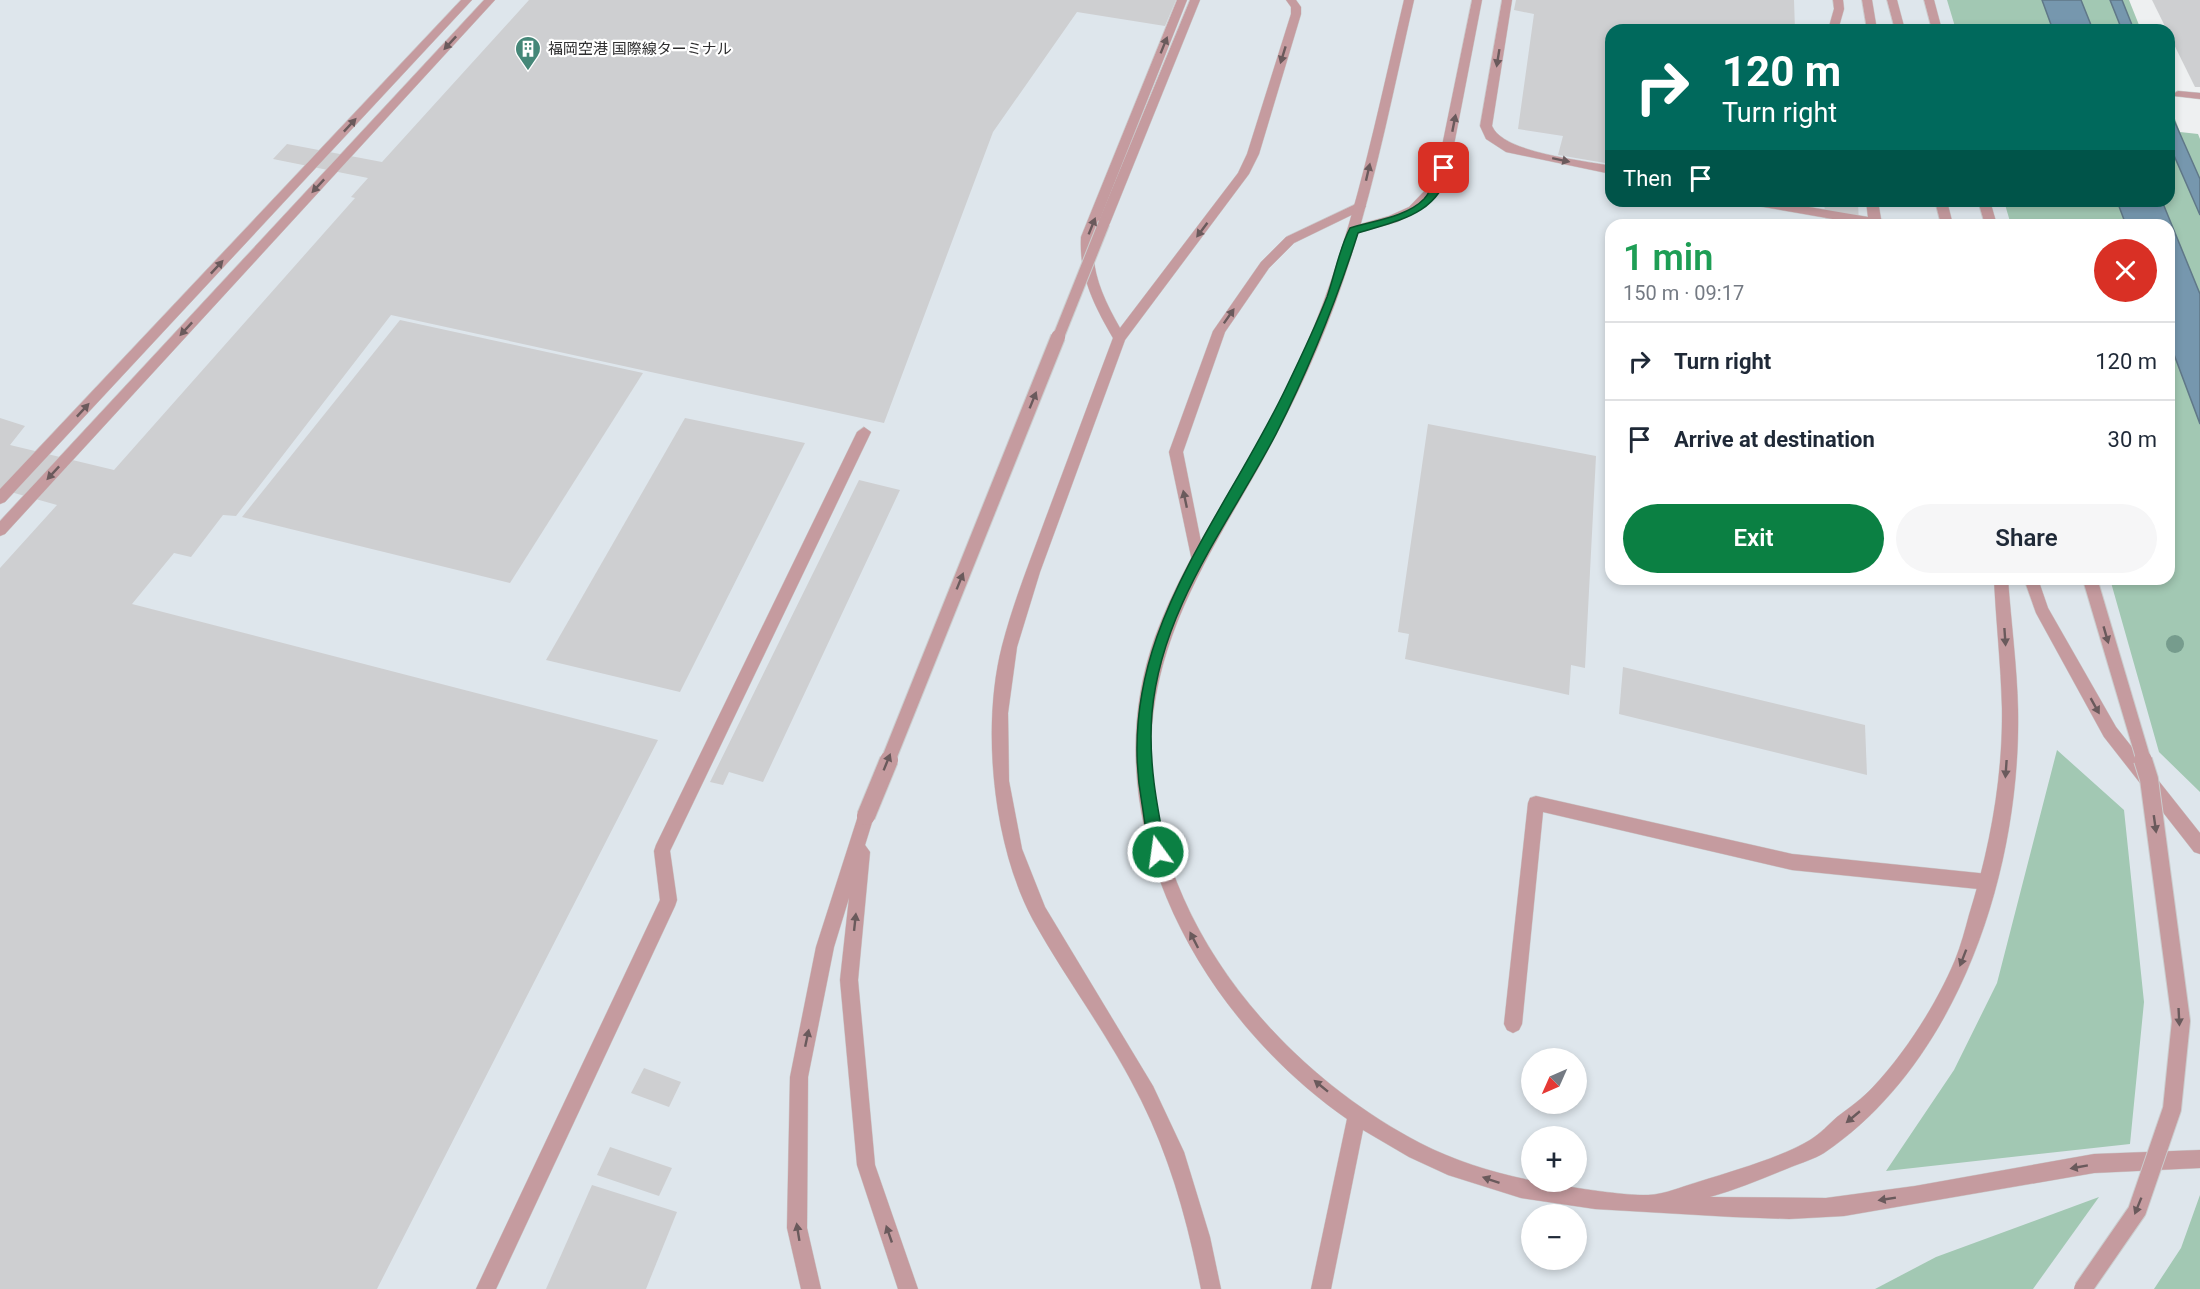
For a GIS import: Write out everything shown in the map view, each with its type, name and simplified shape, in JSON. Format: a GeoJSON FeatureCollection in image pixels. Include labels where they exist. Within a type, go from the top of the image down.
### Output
{"type":"FeatureCollection","features":[{"type":"Feature","properties":{"kind":"street"},"geometry":{"type":"LineString","coordinates":[[0,498],[467,0]]}},
{"type":"Feature","properties":{"kind":"street"},"geometry":{"type":"LineString","coordinates":[[0,530],[490,0]]}},
{"type":"Feature","properties":{"kind":"street"},"geometry":{"type":"LineString","coordinates":[[1119,339],[1093,291],[1087,273],[1087,237],[1182,0]]}},
{"type":"Feature","properties":{"kind":"street"},"geometry":{"type":"LineString","coordinates":[[811,1289],[797,1228],[799,1077],[825,947],[866,816],[1195,0]]}},
{"type":"Feature","properties":{"kind":"street"},"geometry":{"type":"LineString","coordinates":[[1211,1289],[1200,1237],[1177,1160],[1147,1092],[1038,912],[1014,849],[1001,782],[1000,713],[1010,647],[1033,572],[1119,339],[1242,174],[1252,154],[1296,14],[1296,7],[1291,0]]}},
{"type":"Feature","properties":{"kind":"street"},"geometry":{"type":"LineString","coordinates":[[1409,0],[1354,230],[1332,298],[1293,387],[1269,434],[1197,557],[1173,611],[1153,670],[1145,713],[1144,774],[1169,890],[1199,950],[1240,1006],[1292,1063],[1358,1116],[1426,1155],[1494,1182],[1573,1197],[1652,1204],[1749,1208],[1838,1207],[2112,1161],[2200,1159]]}},
{"type":"Feature","properties":{"kind":"street"},"geometry":{"type":"LineString","coordinates":[[1354,230],[1405,215],[1427,202],[1441,181],[1477,0]]}},
{"type":"Feature","properties":{"kind":"street"},"geometry":{"type":"LineString","coordinates":[[1507,0],[1486,126],[1490,136],[1510,149],[1605,169]]}},
{"type":"Feature","properties":{"kind":"street"},"geometry":{"type":"LineString","coordinates":[[1835,24],[1839,9],[1838,0]]}},
{"type":"Feature","properties":{"kind":"street"},"geometry":{"type":"LineString","coordinates":[[1867,0],[1871,24]]}},
{"type":"Feature","properties":{"kind":"street"},"geometry":{"type":"LineString","coordinates":[[1892,0],[1898,24]]}},
{"type":"Feature","properties":{"kind":"street"},"geometry":{"type":"LineString","coordinates":[[1929,0],[1935,24]]}},
{"type":"Feature","properties":{"kind":"street"},"geometry":{"type":"LineString","coordinates":[[2178,94],[2200,96]]}},
{"type":"Feature","properties":{"kind":"street"},"geometry":{"type":"LineString","coordinates":[[1197,557],[1176,452],[1219,331],[1265,265],[1290,240],[1360,206]]}},
{"type":"Feature","properties":{"kind":"street"},"geometry":{"type":"LineString","coordinates":[[1787,207],[1857,219]]}},
{"type":"Feature","properties":{"kind":"street"},"geometry":{"type":"LineString","coordinates":[[486,1289],[669,900],[663,851],[864,432]]}},
{"type":"Feature","properties":{"kind":"street"},"geometry":{"type":"LineString","coordinates":[[1652,1204],[1740,1179],[1816,1148],[1879,1095],[1929,1029],[1964,961],[1988,882],[2004,804],[2010,711],[2001,585]]}},
{"type":"Feature","properties":{"kind":"street"},"geometry":{"type":"LineString","coordinates":[[2033,585],[2041,609],[2110,732],[2200,846]]}},
{"type":"Feature","properties":{"kind":"street"},"geometry":{"type":"LineString","coordinates":[[2082,1289],[2137,1211],[2172,1109],[2181,1021],[2149,779],[2092,585]]}},
{"type":"Feature","properties":{"kind":"street"},"geometry":{"type":"LineString","coordinates":[[1514,1024],[1536,803],[1792,862],[1988,882]]}},
{"type":"Feature","properties":{"kind":"street"},"geometry":{"type":"LineString","coordinates":[[866,816],[849,980],[866,1165],[908,1289]]}},
{"type":"Feature","properties":{"kind":"street"},"geometry":{"type":"LineString","coordinates":[[1322,1289],[1358,1116]]}},
{"type":"Feature","properties":{"kind":"shaded area"},"geometry":{"type":"Polygon","coordinates":[[[0,0],[2050,0],[2059,24],[1605,24],[1605,207],[2128,207],[2133,219],[1605,219],[1605,585],[2175,585],[2175,545],[2200,401],[2200,1289],[0,1289],[0,0]]]}},
{"type":"Feature","properties":{"kind":"green space"},"geometry":{"type":"Polygon","coordinates":[[[1947,0],[2129,0],[2139,24],[1954,24],[1947,0]]]}},
{"type":"Feature","properties":{"kind":"green space"},"geometry":{"type":"Polygon","coordinates":[[[2175,119],[2180,132],[2198,134],[2200,139],[2200,792],[2159,752],[2112,585],[2175,585],[2175,219],[2009,219],[2006,207],[2175,207],[2175,119]]]}},
{"type":"Feature","properties":{"kind":"green space"},"geometry":{"type":"Polygon","coordinates":[[[2057,750],[2124,810],[2144,1002],[2130,1144],[1886,1171],[1954,1070],[1997,983],[2057,750]]]}},
{"type":"Feature","properties":{"kind":"green space"},"geometry":{"type":"Polygon","coordinates":[[[2200,1195],[2200,1289],[2154,1289],[2181,1248],[2200,1195]]]}},
{"type":"Feature","properties":{"kind":"green space"},"geometry":{"type":"Polygon","coordinates":[[[2099,1197],[2033,1289],[1875,1289],[1936,1257],[2099,1197]]]}},
{"type":"Feature","properties":{"kind":"water"},"geometry":{"type":"Polygon","coordinates":[[[2042,0],[2081,0],[2091,24],[2051,24],[2042,0]]]}},
{"type":"Feature","properties":{"kind":"water"},"geometry":{"type":"Polygon","coordinates":[[[2110,0],[2122,0],[2132,24],[2120,24],[2110,0]]]}},
{"type":"Feature","properties":{"kind":"water"},"geometry":{"type":"Polygon","coordinates":[[[2175,123],[2200,179],[2200,215],[2175,158],[2175,123]]]}},
{"type":"Feature","properties":{"kind":"water"},"geometry":{"type":"Polygon","coordinates":[[[2119,207],[2164,207],[2169,219],[2124,219],[2119,207]]]}},
{"type":"Feature","properties":{"kind":"water"},"geometry":{"type":"Polygon","coordinates":[[[2175,233],[2200,294],[2200,424],[2175,357],[2175,233]]]}},
{"type":"Feature","properties":{"kind":"building"},"geometry":{"type":"Polygon","coordinates":[[[529,0],[1176,0],[1165,26],[1077,12],[993,132],[884,423],[391,315],[236,516],[223,515],[191,557],[174,553],[132,604],[658,740],[377,1289],[0,1289],[0,568],[57,505],[0,489],[0,418],[25,426],[10,445],[114,470],[355,198],[351,197],[368,178],[273,159],[287,144],[382,162],[529,0]]]}},
{"type":"Feature","properties":{"kind":"building"},"geometry":{"type":"Polygon","coordinates":[[[1516,0],[1794,0],[1795,24],[1605,24],[1605,163],[1558,155],[1563,136],[1518,129],[1534,14],[1514,10],[1516,0]]]}},
{"type":"Feature","properties":{"kind":"building"},"geometry":{"type":"Polygon","coordinates":[[[2152,0],[2200,0],[2200,87],[2195,87],[2175,47],[2175,24],[2164,24],[2152,0]]]}},
{"type":"Feature","properties":{"kind":"building"},"geometry":{"type":"Polygon","coordinates":[[[1824,207],[1858,207],[1859,219],[1826,219],[1824,207]]]}},
{"type":"Feature","properties":{"kind":"building"},"geometry":{"type":"Polygon","coordinates":[[[400,320],[643,373],[510,583],[242,517],[400,320]]]}},
{"type":"Feature","properties":{"kind":"building"},"geometry":{"type":"Polygon","coordinates":[[[685,418],[805,443],[680,692],[546,660],[685,418]]]}},
{"type":"Feature","properties":{"kind":"building"},"geometry":{"type":"Polygon","coordinates":[[[1428,424],[1596,456],[1585,668],[1571,665],[1569,695],[1405,659],[1409,634],[1398,632],[1428,424]]]}},
{"type":"Feature","properties":{"kind":"building"},"geometry":{"type":"Polygon","coordinates":[[[859,480],[900,490],[763,782],[729,772],[723,785],[710,782],[859,480]]]}},
{"type":"Feature","properties":{"kind":"building"},"geometry":{"type":"Polygon","coordinates":[[[1623,667],[1865,725],[1867,775],[1619,714],[1623,667]]]}},
{"type":"Feature","properties":{"kind":"building"},"geometry":{"type":"Polygon","coordinates":[[[644,1068],[681,1082],[669,1107],[631,1093],[644,1068]]]}},
{"type":"Feature","properties":{"kind":"building"},"geometry":{"type":"Polygon","coordinates":[[[610,1147],[672,1168],[659,1196],[597,1175],[610,1147]]]}},
{"type":"Feature","properties":{"kind":"building"},"geometry":{"type":"Polygon","coordinates":[[[592,1185],[677,1212],[646,1289],[546,1289],[592,1185]]]}},
{"type":"Feature","properties":{"kind":"place","name":"福岡空港 国際線ターミナル"},"geometry":{"type":"Point","coordinates":[528,72]}},
{"type":"Feature","properties":{"kind":"route"},"geometry":{"type":"LineString","coordinates":[[1158,852],[1144,774],[1145,713],[1153,670],[1173,611],[1197,557],[1269,434],[1293,387],[1332,298],[1354,230],[1405,215],[1427,202],[1441,181],[1444,168]]}}]}
